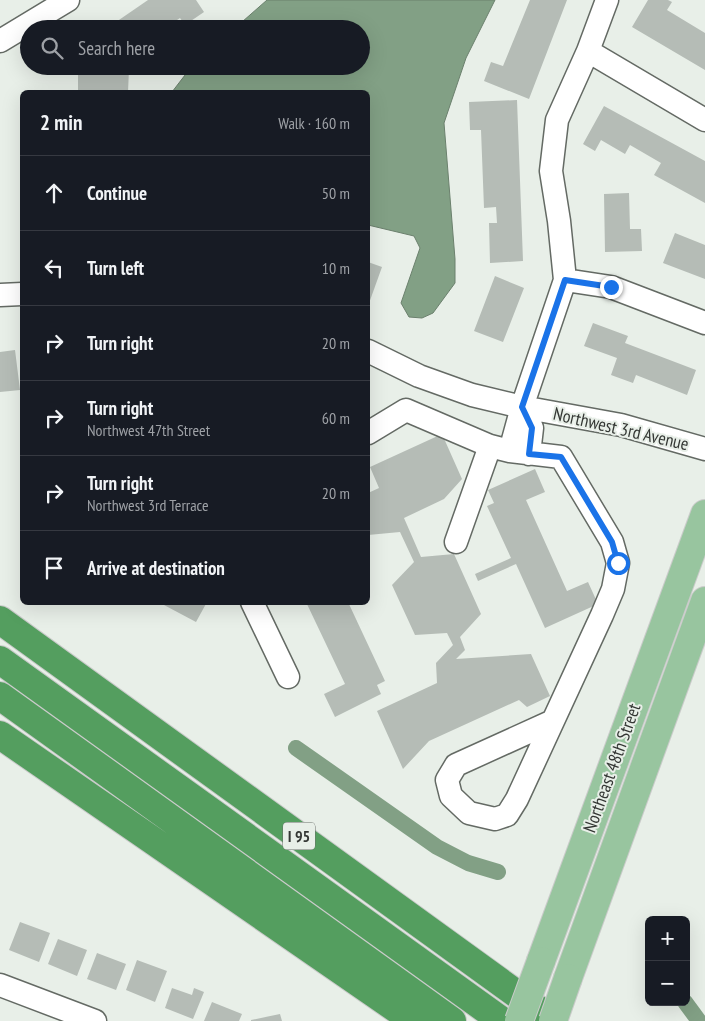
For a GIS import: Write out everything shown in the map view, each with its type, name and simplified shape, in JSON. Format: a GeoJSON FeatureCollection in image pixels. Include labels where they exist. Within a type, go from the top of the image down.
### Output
{"type":"FeatureCollection","features":[{"type":"Feature","properties":{"kind":"highway","name":"I 95"},"geometry":{"type":"LineString","coordinates":[[0,620],[553,1021]]}},
{"type":"Feature","properties":{"kind":"highway"},"geometry":{"type":"LineString","coordinates":[[0,634],[45,652]]}},
{"type":"Feature","properties":{"kind":"highway"},"geometry":{"type":"LineString","coordinates":[[0,660],[502,1021]]}},
{"type":"Feature","properties":{"kind":"highway"},"geometry":{"type":"LineString","coordinates":[[0,696],[452,1021]]}},
{"type":"Feature","properties":{"kind":"highway"},"geometry":{"type":"LineString","coordinates":[[0,735],[414,1021]]}},
{"type":"Feature","properties":{"kind":"main road","name":"Northeast 48th Street"},"geometry":{"type":"LineString","coordinates":[[519,1021],[705,514]]}},
{"type":"Feature","properties":{"kind":"main road","name":"Northeast 48th Street"},"geometry":{"type":"LineString","coordinates":[[553,1021],[705,601]]}},
{"type":"Feature","properties":{"kind":"street"},"geometry":{"type":"LineString","coordinates":[[35,20],[68,0]]}},
{"type":"Feature","properties":{"kind":"street"},"geometry":{"type":"LineString","coordinates":[[456,542],[510,450],[532,428],[522,407],[565,280],[559,221],[551,171],[557,120],[588,51],[607,0]]}},
{"type":"Feature","properties":{"kind":"street"},"geometry":{"type":"LineString","coordinates":[[0,41],[20,29]]}},
{"type":"Feature","properties":{"kind":"street"},"geometry":{"type":"LineString","coordinates":[[588,51],[705,120]]}},
{"type":"Feature","properties":{"kind":"street"},"geometry":{"type":"LineString","coordinates":[[565,280],[611,287],[705,323]]}},
{"type":"Feature","properties":{"kind":"street"},"geometry":{"type":"LineString","coordinates":[[0,296],[20,294]]}},
{"type":"Feature","properties":{"kind":"street","name":"Northwest 3rd Avenue"},"geometry":{"type":"LineString","coordinates":[[370,352],[428,379],[472,395],[522,407],[621,425],[705,449]]}},
{"type":"Feature","properties":{"kind":"street"},"geometry":{"type":"LineString","coordinates":[[370,432],[406,410],[510,450],[561,457],[612,542],[618,563],[613,589],[518,799],[507,816],[495,819],[469,813],[451,796],[447,780],[456,765],[553,721]]}},
{"type":"Feature","properties":{"kind":"street"},"geometry":{"type":"LineString","coordinates":[[253,605],[288,677]]}},
{"type":"Feature","properties":{"kind":"street"},"geometry":{"type":"LineString","coordinates":[[0,985],[95,1021]]}},
{"type":"Feature","properties":{"kind":"shaded area"},"geometry":{"type":"Polygon","coordinates":[[[267,0],[495,0],[466,58],[444,123],[455,259],[455,283],[433,313],[422,318],[409,317],[401,303],[420,248],[414,236],[370,225],[370,90],[174,90],[185,75],[370,75],[370,20],[244,20],[267,0]]]}},
{"type":"Feature","properties":{"kind":"building"},"geometry":{"type":"Polygon","coordinates":[[[148,0],[196,0],[204,12],[192,20],[181,20],[180,18],[177,20],[119,20],[148,0]]]}},
{"type":"Feature","properties":{"kind":"building"},"geometry":{"type":"Polygon","coordinates":[[[530,0],[567,0],[529,99],[484,81],[491,62],[503,66],[530,0]]]}},
{"type":"Feature","properties":{"kind":"building"},"geometry":{"type":"Polygon","coordinates":[[[648,0],[668,0],[672,2],[667,10],[705,33],[705,70],[632,27],[648,0]]]}},
{"type":"Feature","properties":{"kind":"building"},"geometry":{"type":"Polygon","coordinates":[[[78,75],[129,75],[128,90],[78,90],[78,75]]]}},
{"type":"Feature","properties":{"kind":"building"},"geometry":{"type":"Polygon","coordinates":[[[517,100],[523,261],[490,263],[489,223],[497,223],[496,207],[484,208],[481,130],[470,130],[469,102],[517,100]]]}},
{"type":"Feature","properties":{"kind":"building"},"geometry":{"type":"Polygon","coordinates":[[[604,106],[705,161],[705,203],[654,175],[661,163],[630,145],[625,154],[601,140],[595,151],[583,144],[604,106]]]}},
{"type":"Feature","properties":{"kind":"building"},"geometry":{"type":"Polygon","coordinates":[[[629,193],[630,229],[641,229],[642,251],[605,252],[604,194],[629,193]]]}},
{"type":"Feature","properties":{"kind":"building"},"geometry":{"type":"Polygon","coordinates":[[[675,233],[705,245],[705,279],[663,263],[675,233]]]}},
{"type":"Feature","properties":{"kind":"building"},"geometry":{"type":"Polygon","coordinates":[[[370,263],[382,267],[370,300],[370,263]]]}},
{"type":"Feature","properties":{"kind":"building"},"geometry":{"type":"Polygon","coordinates":[[[495,276],[524,288],[503,342],[474,331],[495,276]]]}},
{"type":"Feature","properties":{"kind":"building"},"geometry":{"type":"Polygon","coordinates":[[[593,323],[628,336],[625,343],[696,370],[687,395],[636,375],[633,383],[611,375],[617,358],[584,346],[593,323]]]}},
{"type":"Feature","properties":{"kind":"building"},"geometry":{"type":"Polygon","coordinates":[[[15,350],[20,390],[0,392],[0,352],[15,350]]]}},
{"type":"Feature","properties":{"kind":"building"},"geometry":{"type":"Polygon","coordinates":[[[442,434],[462,479],[444,499],[404,518],[421,557],[454,554],[481,614],[460,637],[465,650],[456,659],[531,654],[550,696],[527,707],[519,700],[429,741],[403,769],[377,711],[437,683],[436,663],[453,645],[447,633],[415,635],[392,585],[414,562],[400,532],[370,535],[370,492],[379,488],[370,467],[442,434]]]}},
{"type":"Feature","properties":{"kind":"building"},"geometry":{"type":"Polygon","coordinates":[[[535,469],[545,492],[526,500],[567,591],[588,582],[598,604],[545,628],[516,564],[478,581],[475,574],[511,558],[487,506],[494,503],[488,490],[535,469]]]}},
{"type":"Feature","properties":{"kind":"building"},"geometry":{"type":"Polygon","coordinates":[[[164,605],[205,605],[196,622],[164,605]]]}},
{"type":"Feature","properties":{"kind":"building"},"geometry":{"type":"Polygon","coordinates":[[[307,605],[349,605],[385,681],[377,685],[381,694],[335,717],[324,694],[345,684],[307,605]]]}},
{"type":"Feature","properties":{"kind":"building"},"geometry":{"type":"Polygon","coordinates":[[[20,922],[50,933],[39,962],[9,950],[20,922]]]}},
{"type":"Feature","properties":{"kind":"building"},"geometry":{"type":"Polygon","coordinates":[[[58,939],[87,950],[77,976],[48,964],[58,939]]]}},
{"type":"Feature","properties":{"kind":"building"},"geometry":{"type":"Polygon","coordinates":[[[97,953],[126,964],[116,990],[87,979],[97,953]]]}},
{"type":"Feature","properties":{"kind":"building"},"geometry":{"type":"Polygon","coordinates":[[[137,960],[167,971],[155,1002],[126,990],[137,960]]]}},
{"type":"Feature","properties":{"kind":"building"},"geometry":{"type":"Polygon","coordinates":[[[172,988],[192,995],[194,988],[204,992],[193,1019],[165,1008],[172,988]]]}},
{"type":"Feature","properties":{"kind":"building"},"geometry":{"type":"Polygon","coordinates":[[[212,1002],[242,1014],[239,1021],[204,1021],[212,1002]]]}},
{"type":"Feature","properties":{"kind":"building"},"geometry":{"type":"Polygon","coordinates":[[[280,1014],[282,1021],[251,1021],[251,1020],[280,1014]]]}},
{"type":"Feature","properties":{"kind":"waterway"},"geometry":{"type":"LineString","coordinates":[[296,748],[437,847],[468,863],[498,872]]}},
{"type":"Feature","properties":{"kind":"waterway"},"geometry":{"type":"LineString","coordinates":[[688,1006],[699,1021]]}},
{"type":"Feature","properties":{"kind":"route"},"geometry":{"type":"LineString","coordinates":[[611,287],[565,280],[522,407],[532,428],[529,454],[561,457],[612,542],[618,563]]}}]}
